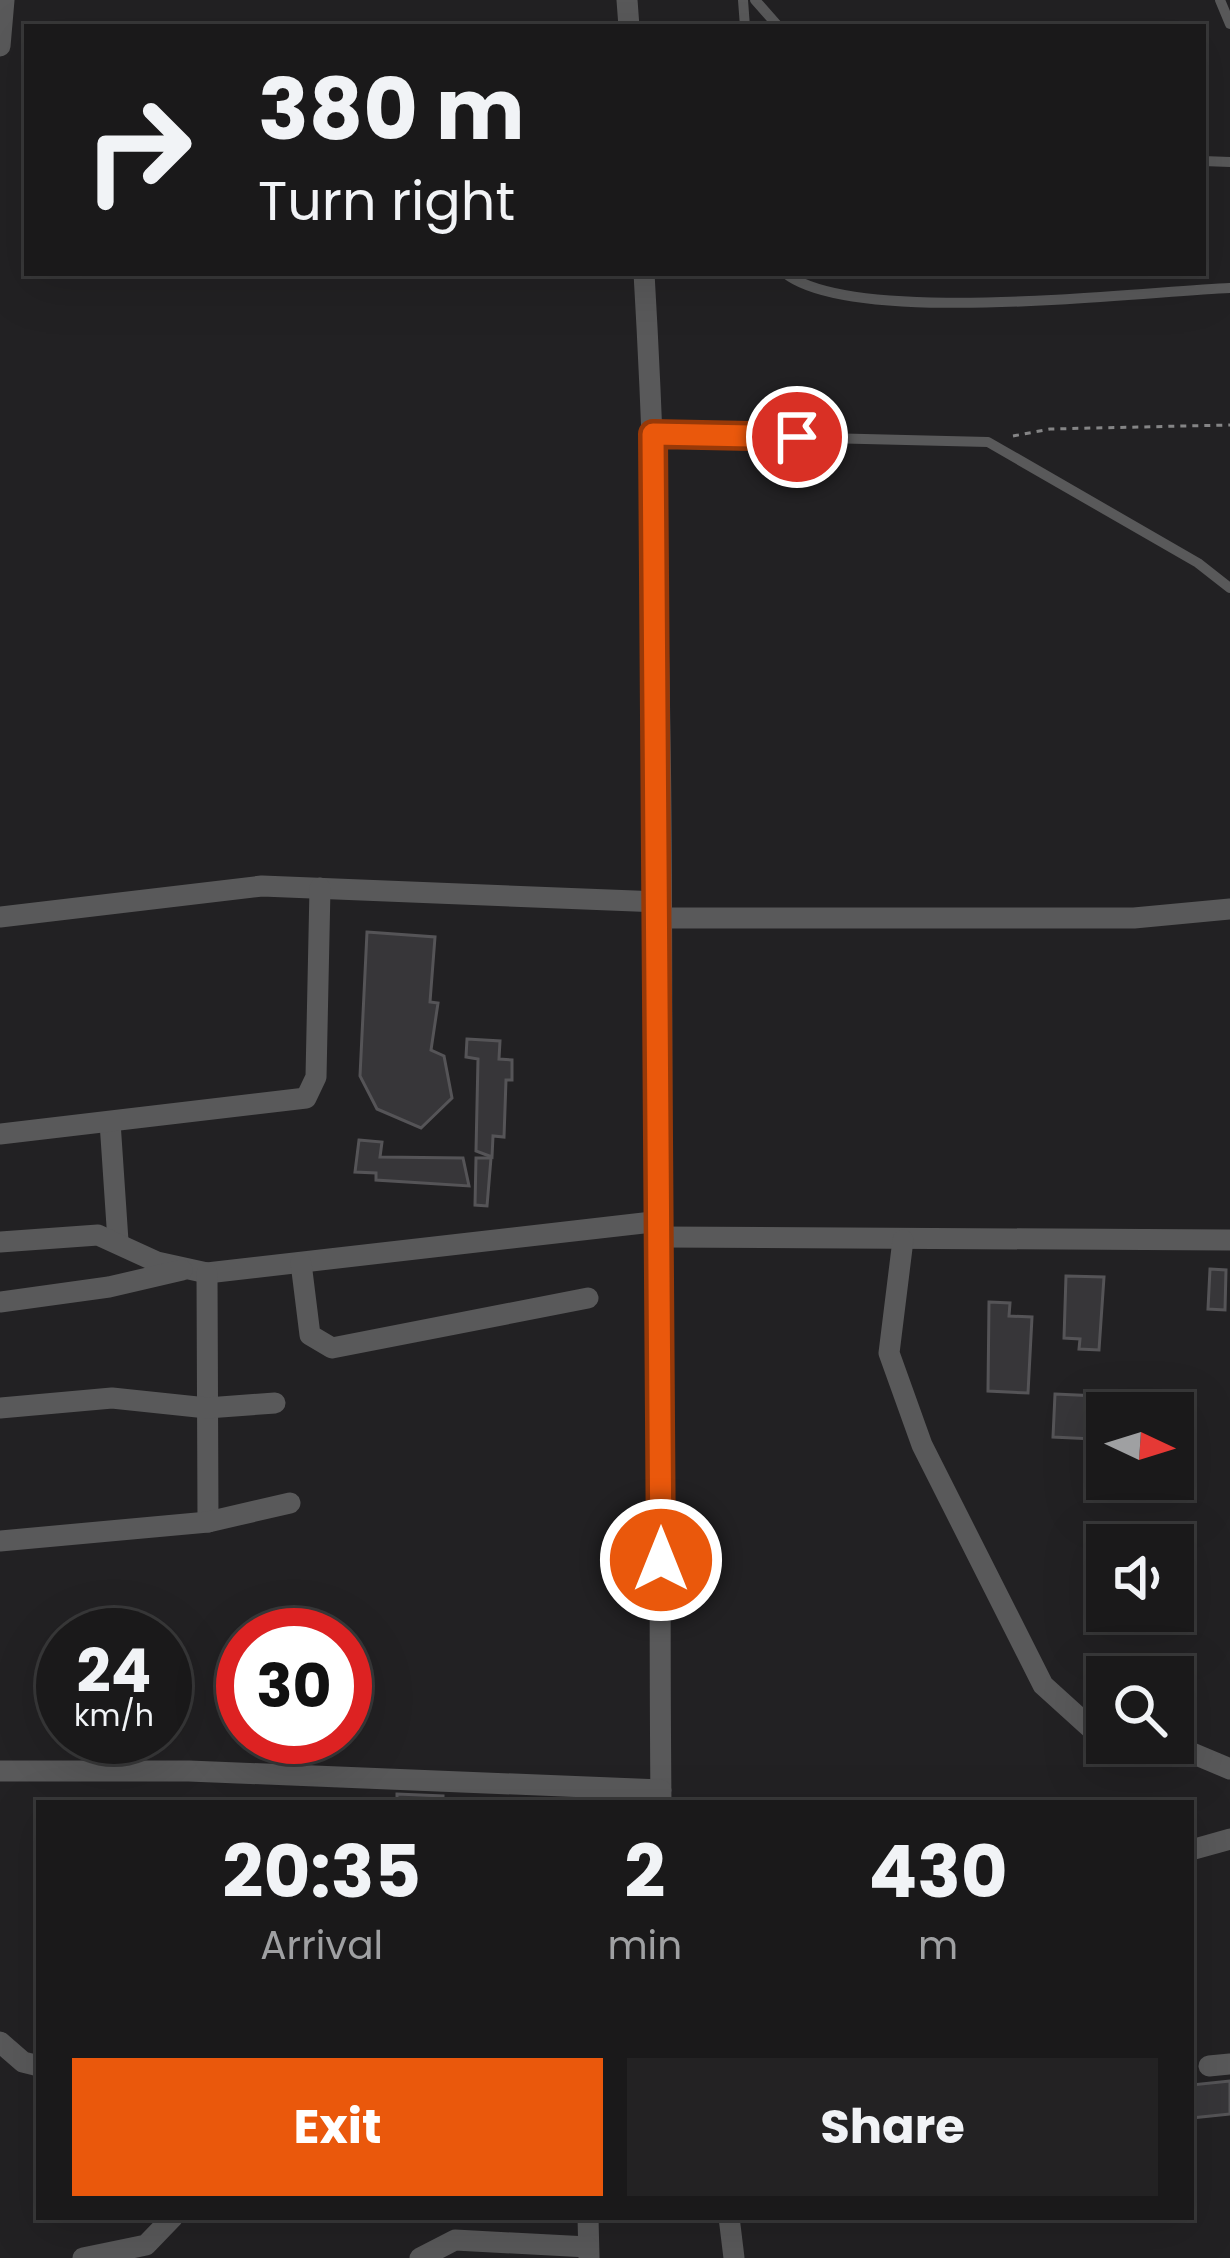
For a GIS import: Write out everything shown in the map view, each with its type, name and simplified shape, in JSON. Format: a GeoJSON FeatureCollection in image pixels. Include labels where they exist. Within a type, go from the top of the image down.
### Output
{"type":"FeatureCollection","features":[{"type":"Feature","properties":{"kind":"street"},"geometry":{"type":"LineString","coordinates":[[0,46],[2,9]]}},
{"type":"Feature","properties":{"kind":"street"},"geometry":{"type":"LineString","coordinates":[[0,1771],[298,1774],[661,1797],[660,910],[653,434],[644,276]]}},
{"type":"Feature","properties":{"kind":"street"},"geometry":{"type":"LineString","coordinates":[[0,917],[262,886],[660,910],[1134,917],[1230,909]]}},
{"type":"Feature","properties":{"kind":"street"},"geometry":{"type":"LineString","coordinates":[[0,1134],[305,1098],[314,1089],[320,888]]}},
{"type":"Feature","properties":{"kind":"street"},"geometry":{"type":"LineString","coordinates":[[110,1122],[118,1241]]}},
{"type":"Feature","properties":{"kind":"street"},"geometry":{"type":"LineString","coordinates":[[0,1242],[63,1234],[118,1241],[182,1270],[207,1273],[661,1229],[903,1240],[1230,1240]]}},
{"type":"Feature","properties":{"kind":"street"},"geometry":{"type":"LineString","coordinates":[[903,1240],[889,1353],[922,1445],[1043,1684],[1086,1724]]}},
{"type":"Feature","properties":{"kind":"street"},"geometry":{"type":"LineString","coordinates":[[301,1263],[310,1335],[332,1348],[588,1298]]}},
{"type":"Feature","properties":{"kind":"street"},"geometry":{"type":"LineString","coordinates":[[0,1302],[109,1287],[182,1270]]}},
{"type":"Feature","properties":{"kind":"street"},"geometry":{"type":"LineString","coordinates":[[207,1273],[208,1522]]}},
{"type":"Feature","properties":{"kind":"street"},"geometry":{"type":"LineString","coordinates":[[0,1408],[112,1398],[207,1408],[275,1403]]}},
{"type":"Feature","properties":{"kind":"street"},"geometry":{"type":"LineString","coordinates":[[0,1541],[208,1522],[290,1504]]}},
{"type":"Feature","properties":{"kind":"street"},"geometry":{"type":"LineString","coordinates":[[1194,1754],[1230,1769]]}},
{"type":"Feature","properties":{"kind":"street"},"geometry":{"type":"LineString","coordinates":[[1194,1849],[1230,1839]]}},
{"type":"Feature","properties":{"kind":"street"},"geometry":{"type":"LineString","coordinates":[[0,2042],[23,2062],[36,2065]]}},
{"type":"Feature","properties":{"kind":"street"},"geometry":{"type":"LineString","coordinates":[[83,2258],[146,2246],[170,2220]]}},
{"type":"Feature","properties":{"kind":"street"},"geometry":{"type":"LineString","coordinates":[[421,2258],[455,2240],[583,2252],[588,2220]]}},
{"type":"Feature","properties":{"kind":"street"},"geometry":{"type":"LineString","coordinates":[[729,2220],[734,2258]]}},
{"type":"Feature","properties":{"kind":"lane"},"geometry":{"type":"LineString","coordinates":[[754,0],[776,24]]}},
{"type":"Feature","properties":{"kind":"lane"},"geometry":{"type":"LineString","coordinates":[[1220,0],[1230,24]]}},
{"type":"Feature","properties":{"kind":"lane"},"geometry":{"type":"LineString","coordinates":[[791,276],[826,295],[890,305],[1230,288]]}},
{"type":"Feature","properties":{"kind":"lane"},"geometry":{"type":"LineString","coordinates":[[653,434],[988,442],[1198,563],[1230,588]]}},
{"type":"Feature","properties":{"kind":"path"},"geometry":{"type":"LineString","coordinates":[[988,442],[1050,429],[1230,425]]}},
{"type":"Feature","properties":{"kind":"building"},"geometry":{"type":"Polygon","coordinates":[[[367,932],[435,937],[430,1002],[438,1003],[431,1050],[444,1056],[452,1098],[421,1128],[377,1109],[360,1076],[367,932]]]}},
{"type":"Feature","properties":{"kind":"building"},"geometry":{"type":"Polygon","coordinates":[[[467,1039],[500,1041],[499,1059],[512,1060],[512,1080],[506,1080],[504,1137],[493,1136],[492,1157],[476,1151],[478,1059],[466,1057],[467,1039]]]}},
{"type":"Feature","properties":{"kind":"building"},"geometry":{"type":"Polygon","coordinates":[[[359,1140],[382,1142],[380,1157],[463,1158],[469,1186],[376,1180],[376,1173],[355,1172],[359,1140]]]}},
{"type":"Feature","properties":{"kind":"building"},"geometry":{"type":"Polygon","coordinates":[[[476,1158],[491,1158],[487,1206],[475,1205],[476,1158]]]}},
{"type":"Feature","properties":{"kind":"building"},"geometry":{"type":"Polygon","coordinates":[[[1210,1269],[1226,1270],[1225,1310],[1208,1309],[1210,1269]]]}},
{"type":"Feature","properties":{"kind":"building"},"geometry":{"type":"Polygon","coordinates":[[[1066,1276],[1104,1277],[1099,1350],[1079,1349],[1080,1339],[1064,1338],[1066,1276]]]}},
{"type":"Feature","properties":{"kind":"building"},"geometry":{"type":"Polygon","coordinates":[[[989,1302],[1010,1303],[1009,1316],[1032,1317],[1028,1393],[988,1391],[989,1302]]]}},
{"type":"Feature","properties":{"kind":"building"},"geometry":{"type":"Polygon","coordinates":[[[1055,1394],[1086,1395],[1086,1439],[1053,1437],[1055,1394]]]}},
{"type":"Feature","properties":{"kind":"building"},"geometry":{"type":"Polygon","coordinates":[[[397,1794],[443,1796],[443,1800],[397,1800],[397,1794]]]}},
{"type":"Feature","properties":{"kind":"building"},"geometry":{"type":"Polygon","coordinates":[[[1230,2081],[1230,2114],[1194,2118],[1194,2085],[1230,2081]]]}},
{"type":"Feature","properties":{"kind":"route"},"geometry":{"type":"LineString","coordinates":[[661,1560],[660,902],[653,434],[797,437]]}}]}
